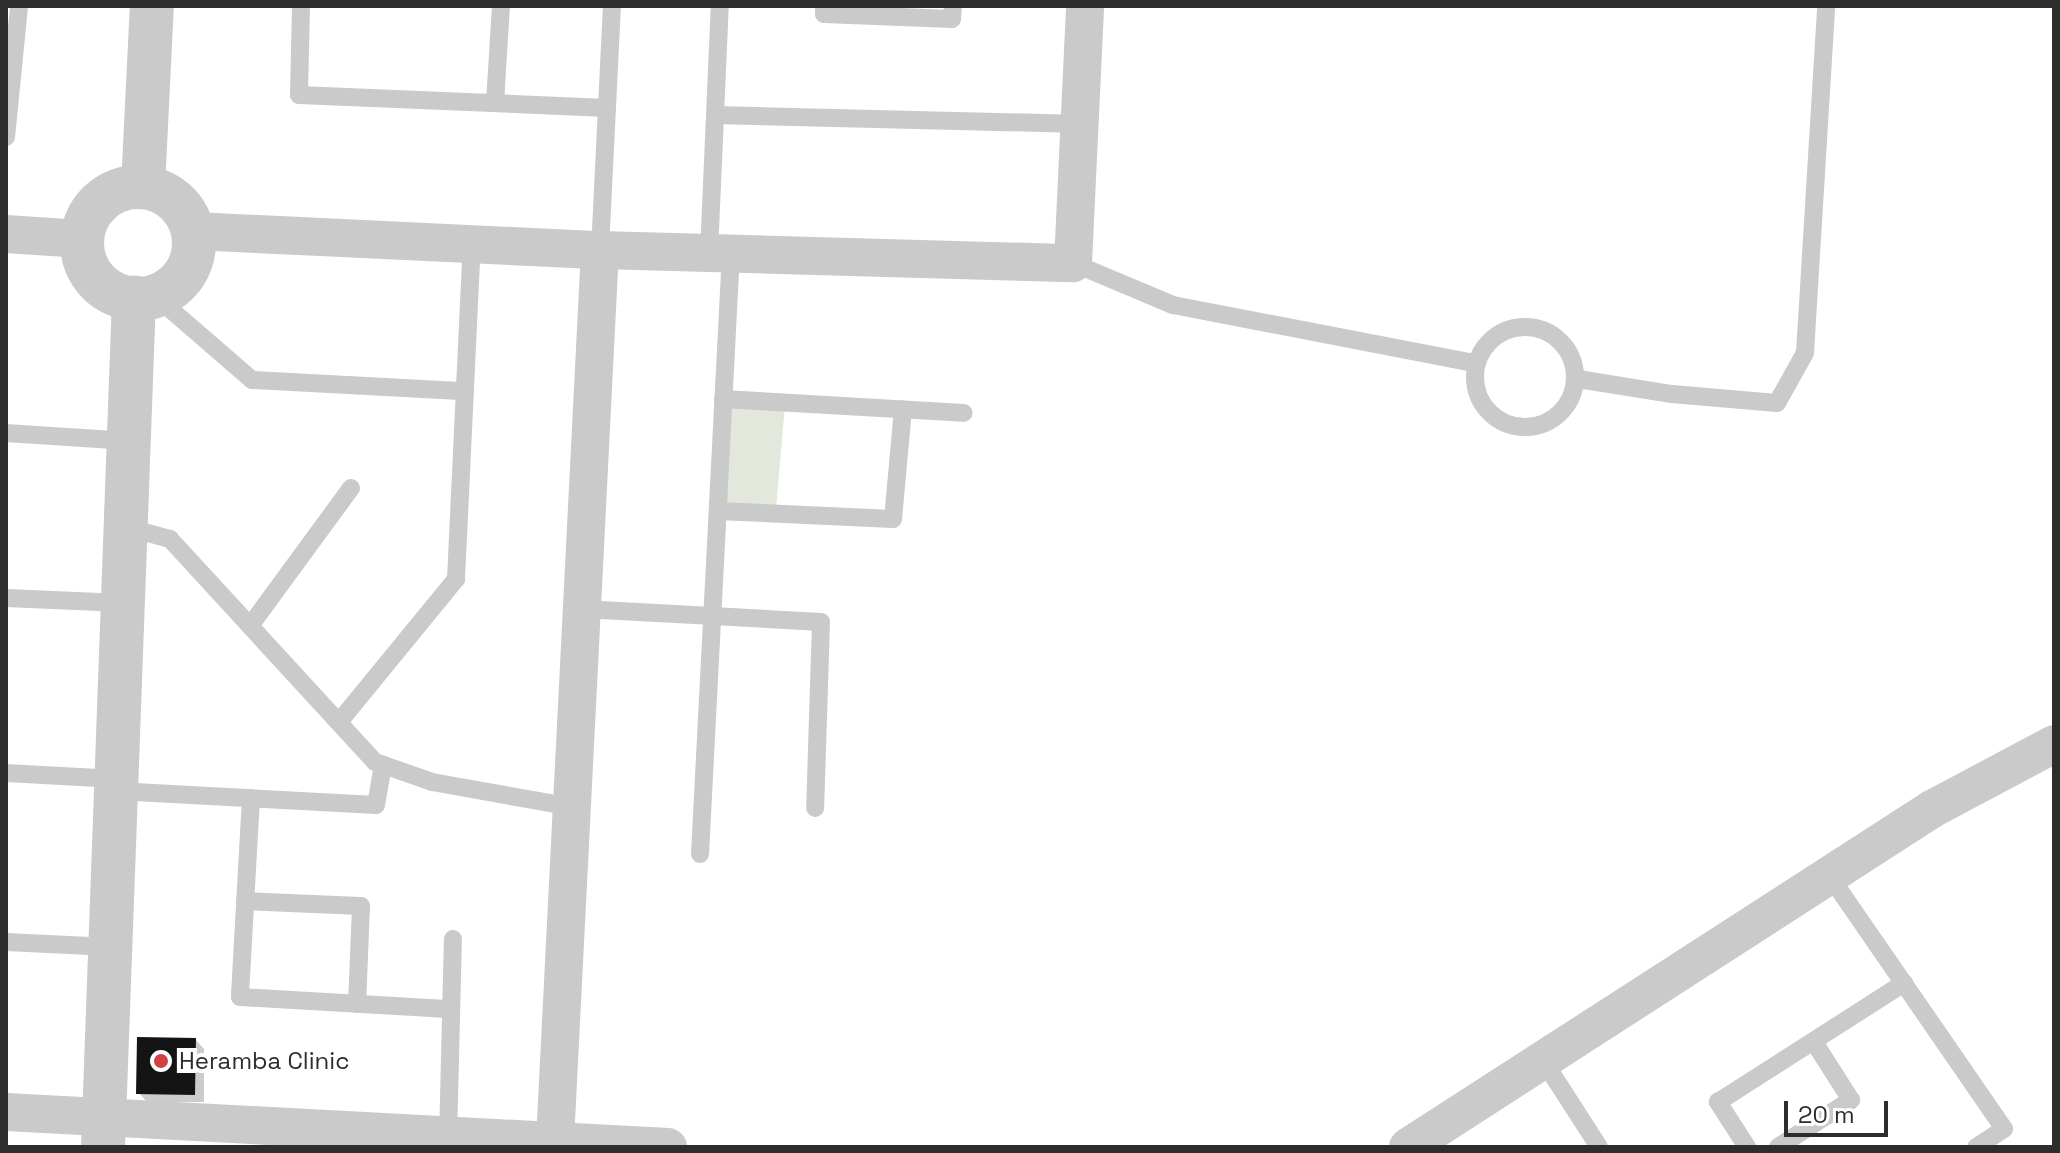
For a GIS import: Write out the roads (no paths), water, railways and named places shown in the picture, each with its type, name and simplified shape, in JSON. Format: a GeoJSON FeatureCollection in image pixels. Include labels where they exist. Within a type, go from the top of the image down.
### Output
{"type":"FeatureCollection","features":[{"type":"Feature","properties":{"kind":"street"},"geometry":{"type":"LineString","coordinates":[[143,187],[152,6]]}},
{"type":"Feature","properties":{"kind":"street"},"geometry":{"type":"LineString","coordinates":[[193,231],[600,250],[1073,263],[1085,6]]}},
{"type":"Feature","properties":{"kind":"street"},"geometry":{"type":"LineString","coordinates":[[143,187],[175,200],[193,231],[194,248],[182,278],[144,297],[101,285],[90,272],[82,239],[86,221],[108,195],[143,187]]}},
{"type":"Feature","properties":{"kind":"street"},"geometry":{"type":"LineString","coordinates":[[6,234],[82,239]]}},
{"type":"Feature","properties":{"kind":"street"},"geometry":{"type":"LineString","coordinates":[[555,1141],[600,250]]}},
{"type":"Feature","properties":{"kind":"street"},"geometry":{"type":"LineString","coordinates":[[104,1132],[129,441],[144,297]]}},
{"type":"Feature","properties":{"kind":"street"},"geometry":{"type":"LineString","coordinates":[[1408,1147],[1932,809],[2054,744]]}},
{"type":"Feature","properties":{"kind":"street"},"geometry":{"type":"LineString","coordinates":[[6,1112],[104,1132],[555,1141],[668,1147]]}},
{"type":"Feature","properties":{"kind":"lane"},"geometry":{"type":"LineString","coordinates":[[6,137],[19,6]]}},
{"type":"Feature","properties":{"kind":"lane"},"geometry":{"type":"LineString","coordinates":[[301,6],[299,95],[607,108]]}},
{"type":"Feature","properties":{"kind":"lane"},"geometry":{"type":"LineString","coordinates":[[495,103],[501,6]]}},
{"type":"Feature","properties":{"kind":"lane"},"geometry":{"type":"LineString","coordinates":[[600,250],[612,6]]}},
{"type":"Feature","properties":{"kind":"lane"},"geometry":{"type":"LineString","coordinates":[[700,854],[723,399],[715,115],[720,6]]}},
{"type":"Feature","properties":{"kind":"lane"},"geometry":{"type":"LineString","coordinates":[[824,6],[824,14],[952,19],[953,6]]}},
{"type":"Feature","properties":{"kind":"lane"},"geometry":{"type":"LineString","coordinates":[[1578,379],[1672,394],[1777,403],[1805,353],[1826,6]]}},
{"type":"Feature","properties":{"kind":"lane"},"geometry":{"type":"LineString","coordinates":[[715,115],[1079,124]]}},
{"type":"Feature","properties":{"kind":"lane"},"geometry":{"type":"LineString","coordinates":[[339,722],[456,579],[472,244]]}},
{"type":"Feature","properties":{"kind":"lane"},"geometry":{"type":"LineString","coordinates":[[1073,263],[1173,305],[1474,363]]}},
{"type":"Feature","properties":{"kind":"lane"},"geometry":{"type":"LineString","coordinates":[[144,297],[252,380],[465,391]]}},
{"type":"Feature","properties":{"kind":"lane"},"geometry":{"type":"LineString","coordinates":[[1527,324],[1564,341],[1578,379],[1562,415],[1523,429],[1487,413],[1472,376],[1474,363],[1489,338],[1527,324]]}},
{"type":"Feature","properties":{"kind":"lane"},"geometry":{"type":"LineString","coordinates":[[723,399],[964,413]]}},
{"type":"Feature","properties":{"kind":"lane"},"geometry":{"type":"LineString","coordinates":[[718,511],[893,519],[903,409]]}},
{"type":"Feature","properties":{"kind":"lane"},"geometry":{"type":"LineString","coordinates":[[6,433],[129,441]]}},
{"type":"Feature","properties":{"kind":"lane"},"geometry":{"type":"LineString","coordinates":[[250,626],[351,488]]}},
{"type":"Feature","properties":{"kind":"lane"},"geometry":{"type":"LineString","coordinates":[[126,527],[170,539],[375,762],[432,782],[572,807]]}},
{"type":"Feature","properties":{"kind":"lane"},"geometry":{"type":"LineString","coordinates":[[6,598],[123,603]]}},
{"type":"Feature","properties":{"kind":"lane"},"geometry":{"type":"LineString","coordinates":[[582,609],[821,622],[815,808]]}},
{"type":"Feature","properties":{"kind":"lane"},"geometry":{"type":"LineString","coordinates":[[6,773],[251,798],[376,805],[383,765]]}},
{"type":"Feature","properties":{"kind":"lane"},"geometry":{"type":"LineString","coordinates":[[251,798],[240,997],[451,1009]]}},
{"type":"Feature","properties":{"kind":"lane"},"geometry":{"type":"LineString","coordinates":[[1829,875],[2004,1129],[1976,1147]]}},
{"type":"Feature","properties":{"kind":"lane"},"geometry":{"type":"LineString","coordinates":[[245,901],[361,906],[357,1004]]}},
{"type":"Feature","properties":{"kind":"lane"},"geometry":{"type":"LineString","coordinates":[[448,1141],[453,939]]}},
{"type":"Feature","properties":{"kind":"lane"},"geometry":{"type":"LineString","coordinates":[[6,942],[111,947]]}},
{"type":"Feature","properties":{"kind":"lane"},"geometry":{"type":"LineString","coordinates":[[1747,1147],[1718,1102],[1904,983]]}},
{"type":"Feature","properties":{"kind":"lane"},"geometry":{"type":"LineString","coordinates":[[1778,1147],[1851,1100],[1814,1042]]}},
{"type":"Feature","properties":{"kind":"lane"},"geometry":{"type":"LineString","coordinates":[[1543,1060],[1599,1147]]}},
{"type":"Feature","properties":{"kind":"place","name":"Heramba Clinic"},"geometry":{"type":"Point","coordinates":[161,1061]}}]}
